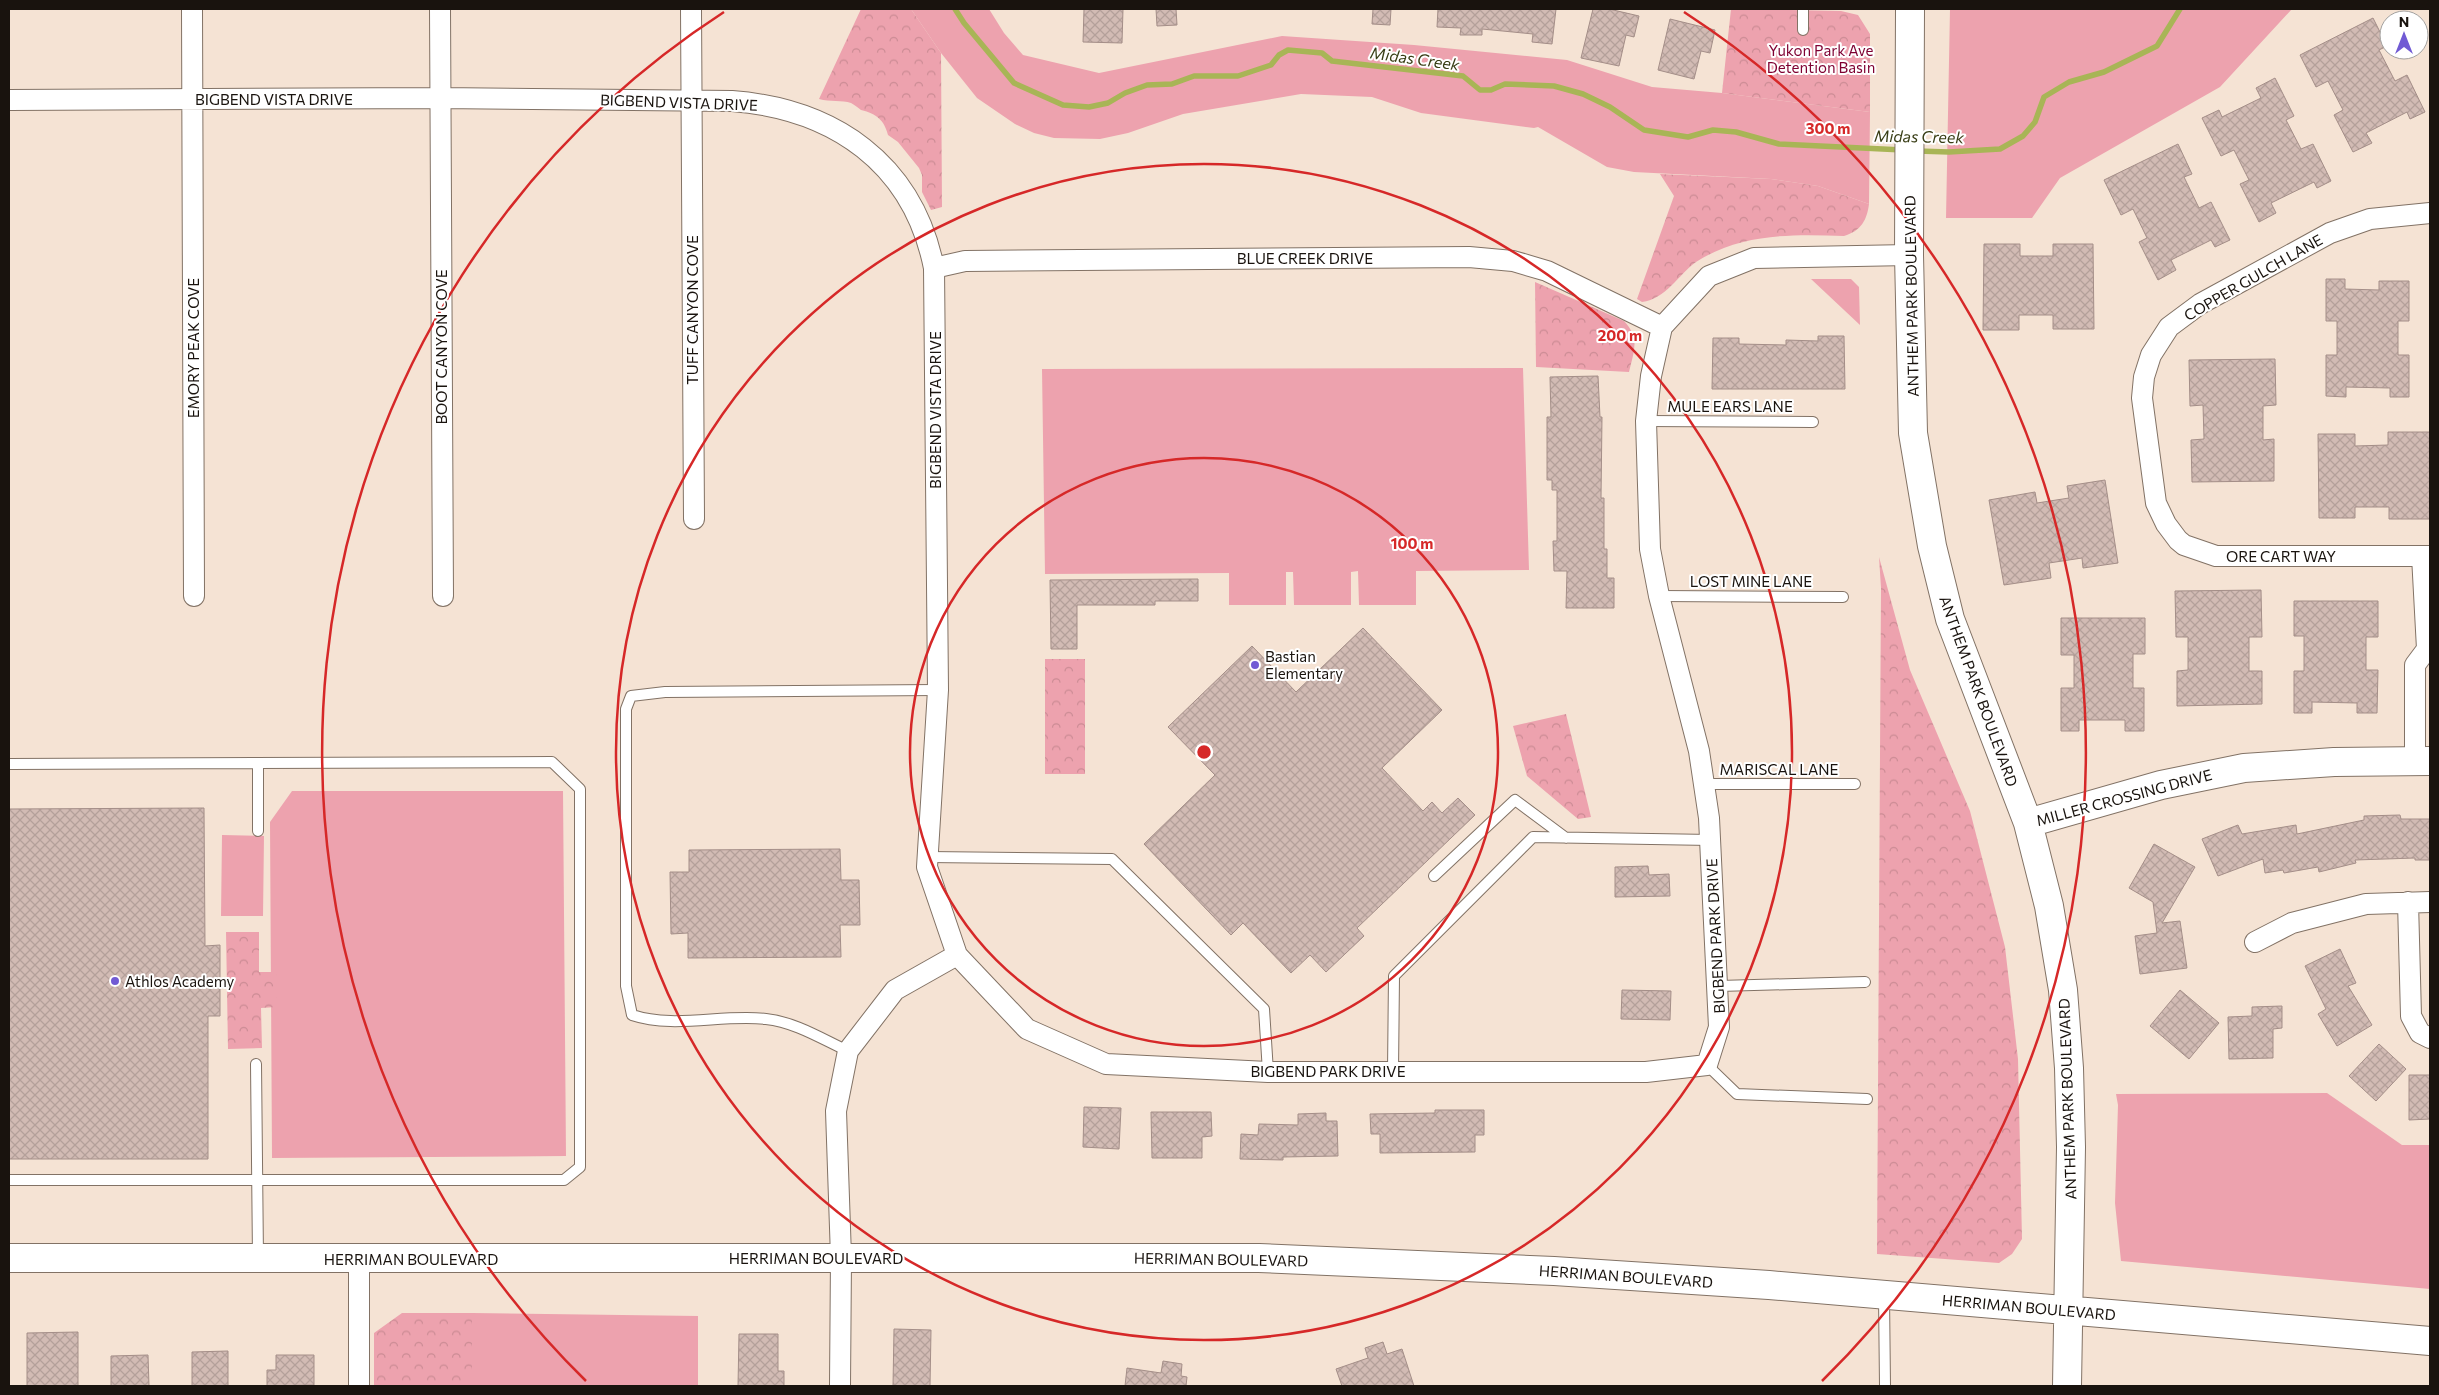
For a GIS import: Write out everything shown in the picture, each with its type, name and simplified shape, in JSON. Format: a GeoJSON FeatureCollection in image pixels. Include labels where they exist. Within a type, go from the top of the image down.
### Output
{"type":"FeatureCollection","features":[{"type":"Feature","properties":{"kind":"main road","name":"ANTHEM PARK BOULEVARD"},"geometry":{"type":"LineString","coordinates":[[1910,9],[1909,255],[1913,433],[1932,546],[1950,619],[2028,823],[2049,906],[2063,990],[2069,1068],[2071,1147],[2068,1386]]}},
{"type":"Feature","properties":{"kind":"main road","name":"MILLER CROSSING DRIVE"},"geometry":{"type":"LineString","coordinates":[[2028,823],[2161,785],[2244,768],[2334,762],[2423,761]]}},
{"type":"Feature","properties":{"kind":"main road","name":"HERRIMAN BOULEVARD"},"geometry":{"type":"LineString","coordinates":[[9,1258],[1259,1258],[1554,1271],[1884,1295],[2430,1341]]}},
{"type":"Feature","properties":{"kind":"street","name":"EMORY PEAK COVE"},"geometry":{"type":"LineString","coordinates":[[192,9],[194,596]]}},
{"type":"Feature","properties":{"kind":"street","name":"BOOT CANYON COVE"},"geometry":{"type":"LineString","coordinates":[[440,9],[443,596]]}},
{"type":"Feature","properties":{"kind":"street","name":"TUFF CANYON COVE"},"geometry":{"type":"LineString","coordinates":[[691,9],[694,520]]}},
{"type":"Feature","properties":{"kind":"street","name":"BIGBEND VISTA DRIVE"},"geometry":{"type":"LineString","coordinates":[[9,100],[440,98],[732,101],[774,106],[818,120],[859,144],[885,168],[908,196],[924,228],[934,268],[938,690],[927,867],[957,955]]}},
{"type":"Feature","properties":{"kind":"street","name":"COPPER GULCH LANE"},"geometry":{"type":"LineString","coordinates":[[2151,355],[2169,327],[2200,304],[2330,233],[2370,219],[2430,213]]}},
{"type":"Feature","properties":{"kind":"street"},"geometry":{"type":"LineString","coordinates":[[1662,327],[1709,276],[1754,258],[1909,255]]}},
{"type":"Feature","properties":{"kind":"street","name":"BLUE CREEK DRIVE"},"geometry":{"type":"LineString","coordinates":[[934,268],[965,261],[1469,257],[1513,261],[1547,271],[1662,327]]}},
{"type":"Feature","properties":{"kind":"street","name":"BIGBEND PARK DRIVE"},"geometry":{"type":"LineString","coordinates":[[957,955],[1027,1029],[1106,1064],[1268,1072],[1646,1072],[1707,1066],[1719,1027],[1719,986],[1711,840],[1699,751],[1659,596],[1650,549],[1646,421],[1651,376],[1662,327]]}},
{"type":"Feature","properties":{"kind":"street","name":"ORE CART WAY"},"geometry":{"type":"LineString","coordinates":[[2151,355],[2144,376],[2142,398],[2156,503],[2166,524],[2184,545],[2216,556],[2426,556]]}},
{"type":"Feature","properties":{"kind":"street"},"geometry":{"type":"LineString","coordinates":[[2423,761],[2415,665],[2429,651],[2426,556]]}},
{"type":"Feature","properties":{"kind":"street"},"geometry":{"type":"LineString","coordinates":[[2408,902],[2411,1016],[2420,1033],[2430,1038]]}},
{"type":"Feature","properties":{"kind":"street"},"geometry":{"type":"LineString","coordinates":[[2255,942],[2292,924],[2366,904],[2430,902]]}},
{"type":"Feature","properties":{"kind":"street"},"geometry":{"type":"LineString","coordinates":[[840,1386],[841,1257],[836,1111],[848,1051],[895,990],[957,955]]}},
{"type":"Feature","properties":{"kind":"street"},"geometry":{"type":"LineString","coordinates":[[359,1259],[359,1386]]}},
{"type":"Feature","properties":{"kind":"lane"},"geometry":{"type":"LineString","coordinates":[[1803,9],[1803,30]]}},
{"type":"Feature","properties":{"kind":"lane","name":"MULE EARS LANE"},"geometry":{"type":"LineString","coordinates":[[1646,421],[1813,422]]}},
{"type":"Feature","properties":{"kind":"lane","name":"LOST MINE LANE"},"geometry":{"type":"LineString","coordinates":[[1659,596],[1843,597]]}},
{"type":"Feature","properties":{"kind":"lane"},"geometry":{"type":"LineString","coordinates":[[848,1051],[786,1022],[764,1019],[652,1021],[632,1014],[626,986],[626,709],[631,696],[665,692],[938,690]]}},
{"type":"Feature","properties":{"kind":"lane"},"geometry":{"type":"LineString","coordinates":[[9,764],[552,762],[580,789],[580,1167],[564,1180],[9,1180]]}},
{"type":"Feature","properties":{"kind":"lane"},"geometry":{"type":"LineString","coordinates":[[258,763],[258,831]]}},
{"type":"Feature","properties":{"kind":"lane","name":"MARISCAL LANE"},"geometry":{"type":"LineString","coordinates":[[1703,784],[1855,784]]}},
{"type":"Feature","properties":{"kind":"lane"},"geometry":{"type":"LineString","coordinates":[[1434,876],[1515,800],[1566,838]]}},
{"type":"Feature","properties":{"kind":"lane"},"geometry":{"type":"LineString","coordinates":[[1393,1071],[1394,976],[1533,837],[1711,840]]}},
{"type":"Feature","properties":{"kind":"lane"},"geometry":{"type":"LineString","coordinates":[[928,857],[1112,859],[1264,1009],[1268,1072]]}},
{"type":"Feature","properties":{"kind":"lane"},"geometry":{"type":"LineString","coordinates":[[1719,986],[1865,982]]}},
{"type":"Feature","properties":{"kind":"lane"},"geometry":{"type":"LineString","coordinates":[[256,1064],[258,1259]]}},
{"type":"Feature","properties":{"kind":"lane"},"geometry":{"type":"LineString","coordinates":[[1707,1066],[1736,1094],[1867,1099]]}},
{"type":"Feature","properties":{"kind":"lane"},"geometry":{"type":"LineString","coordinates":[[1884,1295],[1885,1386]]}},
{"type":"Feature","properties":{"kind":"green space"},"geometry":{"type":"Polygon","coordinates":[[[861,9],[911,9],[941,53],[942,207],[931,210],[922,192],[922,175],[919,168],[898,142],[888,135],[879,118],[851,103],[819,99],[861,9]]]}},
{"type":"Feature","properties":{"kind":"green space"},"geometry":{"type":"Polygon","coordinates":[[[911,9],[989,9],[1004,33],[1023,55],[1099,73],[1282,36],[1414,45],[1567,60],[1652,87],[1722,93],[1870,112],[1869,204],[1818,186],[1771,179],[1634,172],[1607,167],[1538,127],[1421,113],[1372,97],[1301,94],[1183,114],[1128,133],[1100,139],[1054,138],[1034,133],[1015,124],[977,98],[941,53],[911,9]]]}},
{"type":"Feature","properties":{"kind":"green space","name":"Yukon Park Ave Detention Basin"},"geometry":{"type":"Polygon","coordinates":[[[1731,9],[1841,11],[1858,15],[1870,34],[1870,112],[1722,93],[1731,9]]]}},
{"type":"Feature","properties":{"kind":"green space"},"geometry":{"type":"Polygon","coordinates":[[[1950,9],[2292,9],[2220,87],[2060,178],[2032,218],[1946,218],[1950,9]]]}},
{"type":"Feature","properties":{"kind":"green space"},"geometry":{"type":"Polygon","coordinates":[[[1660,174],[1771,179],[1818,186],[1869,204],[1865,220],[1859,228],[1850,234],[1844,236],[1768,237],[1731,245],[1713,252],[1696,262],[1665,291],[1650,300],[1642,302],[1637,299],[1674,196],[1660,174]]]}},
{"type":"Feature","properties":{"kind":"green space"},"geometry":{"type":"Polygon","coordinates":[[[1811,279],[1851,279],[1859,287],[1860,325],[1811,279]]]}},
{"type":"Feature","properties":{"kind":"green space"},"geometry":{"type":"Polygon","coordinates":[[[1535,282],[1624,321],[1634,339],[1634,351],[1629,372],[1536,367],[1535,282]]]}},
{"type":"Feature","properties":{"kind":"green space"},"geometry":{"type":"Polygon","coordinates":[[[1523,368],[1529,570],[1416,571],[1416,605],[1359,605],[1358,571],[1351,572],[1351,605],[1294,605],[1293,572],[1286,572],[1286,605],[1229,605],[1229,573],[1045,574],[1042,369],[1523,368]]]}},
{"type":"Feature","properties":{"kind":"green space"},"geometry":{"type":"Polygon","coordinates":[[[1879,557],[1910,670],[1970,811],[2005,947],[2018,1059],[2022,1239],[2012,1254],[1999,1263],[1877,1254],[1881,588],[1879,557]]]}},
{"type":"Feature","properties":{"kind":"green space"},"geometry":{"type":"Polygon","coordinates":[[[1045,659],[1085,659],[1085,774],[1045,774],[1045,659]]]}},
{"type":"Feature","properties":{"kind":"green space"},"geometry":{"type":"Polygon","coordinates":[[[1566,714],[1591,817],[1578,819],[1527,776],[1513,726],[1566,714]]]}},
{"type":"Feature","properties":{"kind":"green space"},"geometry":{"type":"Polygon","coordinates":[[[292,791],[563,791],[566,1156],[272,1158],[270,822],[292,791]]]}},
{"type":"Feature","properties":{"kind":"green space"},"geometry":{"type":"Polygon","coordinates":[[[222,835],[264,836],[263,916],[221,916],[222,835]]]}},
{"type":"Feature","properties":{"kind":"green space"},"geometry":{"type":"Polygon","coordinates":[[[226,932],[259,932],[259,972],[277,972],[277,1007],[261,1008],[262,1048],[228,1049],[226,932]]]}},
{"type":"Feature","properties":{"kind":"green space"},"geometry":{"type":"Polygon","coordinates":[[[2327,1093],[2402,1145],[2430,1145],[2430,1289],[2121,1261],[2115,1203],[2118,1105],[2116,1094],[2327,1093]]]}},
{"type":"Feature","properties":{"kind":"green space"},"geometry":{"type":"Polygon","coordinates":[[[402,1313],[472,1313],[472,1386],[374,1386],[374,1333],[402,1313]]]}},
{"type":"Feature","properties":{"kind":"green space"},"geometry":{"type":"Polygon","coordinates":[[[472,1313],[698,1316],[698,1386],[472,1386],[472,1313]]]}},
{"type":"Feature","properties":{"kind":"building"},"geometry":{"type":"Polygon","coordinates":[[[1084,9],[1123,9],[1122,43],[1083,42],[1084,9]]]}},
{"type":"Feature","properties":{"kind":"building"},"geometry":{"type":"Polygon","coordinates":[[[1156,9],[1176,9],[1177,25],[1157,26],[1156,9]]]}},
{"type":"Feature","properties":{"kind":"building"},"geometry":{"type":"Polygon","coordinates":[[[1373,9],[1391,9],[1390,25],[1372,24],[1373,9]]]}},
{"type":"Feature","properties":{"kind":"building"},"geometry":{"type":"Polygon","coordinates":[[[1438,9],[1556,9],[1552,44],[1532,42],[1533,34],[1482,29],[1482,35],[1460,35],[1461,28],[1437,27],[1438,9]]]}},
{"type":"Feature","properties":{"kind":"building"},"geometry":{"type":"Polygon","coordinates":[[[1593,9],[1609,9],[1639,16],[1634,37],[1626,35],[1619,66],[1581,58],[1593,9]]]}},
{"type":"Feature","properties":{"kind":"building"},"geometry":{"type":"Polygon","coordinates":[[[2373,18],[2379,30],[2379,60],[2384,60],[2395,81],[2407,75],[2425,112],[2410,119],[2407,112],[2366,133],[2372,143],[2353,152],[2334,115],[2343,110],[2328,81],[2316,87],[2300,55],[2373,18]]]}},
{"type":"Feature","properties":{"kind":"building"},"geometry":{"type":"Polygon","coordinates":[[[1670,19],[1715,30],[1710,53],[1701,51],[1694,79],[1658,70],[1670,19]]]}},
{"type":"Feature","properties":{"kind":"building"},"geometry":{"type":"Polygon","coordinates":[[[2275,78],[2294,116],[2286,120],[2301,149],[2313,144],[2331,181],[2317,188],[2314,182],[2271,203],[2276,213],[2259,222],[2240,184],[2249,180],[2234,150],[2221,156],[2202,118],[2219,110],[2222,117],[2261,98],[2256,88],[2275,78]]]}},
{"type":"Feature","properties":{"kind":"building"},"geometry":{"type":"Polygon","coordinates":[[[2178,144],[2192,174],[2184,177],[2199,208],[2211,202],[2230,240],[2215,247],[2211,240],[2171,260],[2176,270],[2158,280],[2139,242],[2147,238],[2133,209],[2121,215],[2104,180],[2178,144]]]}},
{"type":"Feature","properties":{"kind":"building"},"geometry":{"type":"Polygon","coordinates":[[[1984,244],[2020,244],[2020,256],[2053,256],[2053,244],[2093,244],[2094,329],[2053,329],[2053,315],[2019,315],[2019,330],[1983,330],[1984,244]]]}},
{"type":"Feature","properties":{"kind":"building"},"geometry":{"type":"Polygon","coordinates":[[[2326,279],[2345,279],[2345,289],[2379,290],[2379,281],[2409,281],[2409,321],[2398,321],[2398,355],[2409,355],[2409,397],[2390,397],[2390,388],[2346,387],[2346,397],[2326,396],[2326,355],[2337,355],[2337,321],[2326,321],[2326,279]]]}},
{"type":"Feature","properties":{"kind":"building"},"geometry":{"type":"Polygon","coordinates":[[[1818,336],[1844,336],[1845,389],[1712,389],[1713,338],[1739,338],[1739,344],[1786,345],[1786,340],[1818,341],[1818,336]]]}},
{"type":"Feature","properties":{"kind":"building"},"geometry":{"type":"Polygon","coordinates":[[[2275,359],[2276,405],[2263,406],[2263,440],[2274,439],[2274,481],[2192,482],[2191,440],[2204,439],[2203,405],[2190,406],[2189,360],[2275,359]]]}},
{"type":"Feature","properties":{"kind":"building"},"geometry":{"type":"Polygon","coordinates":[[[1598,376],[1600,417],[1602,417],[1601,498],[1604,498],[1604,549],[1607,549],[1607,578],[1614,578],[1614,608],[1566,608],[1567,571],[1554,571],[1553,541],[1557,541],[1557,490],[1552,490],[1552,480],[1547,480],[1547,417],[1551,417],[1550,377],[1598,376]]]}},
{"type":"Feature","properties":{"kind":"building"},"geometry":{"type":"Polygon","coordinates":[[[2388,432],[2430,432],[2430,519],[2389,519],[2389,507],[2355,507],[2355,518],[2319,518],[2318,434],[2355,434],[2355,446],[2388,445],[2388,432]]]}},
{"type":"Feature","properties":{"kind":"building"},"geometry":{"type":"Polygon","coordinates":[[[2105,480],[2118,563],[2083,568],[2082,558],[2049,563],[2051,578],[2004,585],[1989,500],[2035,492],[2037,503],[2069,498],[2067,486],[2105,480]]]}},
{"type":"Feature","properties":{"kind":"building"},"geometry":{"type":"Polygon","coordinates":[[[1198,579],[1198,601],[1155,601],[1155,605],[1077,605],[1077,649],[1051,649],[1050,580],[1198,579]]]}},
{"type":"Feature","properties":{"kind":"building"},"geometry":{"type":"Polygon","coordinates":[[[2261,590],[2262,637],[2249,637],[2249,671],[2262,671],[2262,704],[2177,706],[2177,671],[2188,670],[2188,637],[2176,637],[2175,591],[2261,590]]]}},
{"type":"Feature","properties":{"kind":"building"},"geometry":{"type":"Polygon","coordinates":[[[2294,601],[2378,601],[2378,637],[2366,637],[2366,670],[2378,670],[2377,713],[2357,713],[2357,703],[2312,702],[2312,713],[2294,713],[2294,671],[2304,671],[2304,636],[2294,636],[2294,601]]]}},
{"type":"Feature","properties":{"kind":"building"},"geometry":{"type":"Polygon","coordinates":[[[2061,618],[2145,618],[2145,654],[2133,654],[2133,688],[2144,688],[2144,731],[2125,731],[2125,720],[2079,720],[2079,731],[2061,731],[2061,688],[2074,688],[2074,655],[2061,655],[2061,618]]]}},
{"type":"Feature","properties":{"kind":"building"},"geometry":{"type":"Polygon","coordinates":[[[1363,628],[1442,710],[1382,768],[1423,811],[1432,802],[1442,813],[1458,798],[1475,815],[1357,928],[1364,936],[1326,972],[1310,955],[1291,973],[1243,923],[1231,935],[1144,844],[1215,775],[1168,727],[1252,646],[1296,692],[1363,628]]]}},
{"type":"Feature","properties":{"kind":"building","name":"Athlos Academy"},"geometry":{"type":"Polygon","coordinates":[[[204,808],[205,946],[220,945],[220,1016],[208,1016],[208,1159],[9,1159],[9,809],[204,808]]]}},
{"type":"Feature","properties":{"kind":"building"},"geometry":{"type":"Polygon","coordinates":[[[2400,815],[2401,819],[2430,819],[2430,860],[2415,860],[2415,858],[2355,860],[2356,863],[2319,872],[2318,867],[2284,873],[2283,870],[2265,873],[2263,859],[2218,876],[2202,839],[2238,825],[2242,834],[2296,825],[2297,834],[2364,820],[2364,816],[2400,815]]]}},
{"type":"Feature","properties":{"kind":"building"},"geometry":{"type":"Polygon","coordinates":[[[2154,844],[2195,867],[2162,923],[2180,921],[2187,968],[2140,974],[2135,936],[2157,933],[2153,902],[2129,888],[2154,844]]]}},
{"type":"Feature","properties":{"kind":"building"},"geometry":{"type":"Polygon","coordinates":[[[840,849],[841,880],[859,880],[860,925],[840,925],[841,957],[688,958],[688,933],[671,934],[670,872],[689,872],[689,850],[840,849]]]}},
{"type":"Feature","properties":{"kind":"building"},"geometry":{"type":"Polygon","coordinates":[[[1648,866],[1649,875],[1669,874],[1670,896],[1615,897],[1615,867],[1648,866]]]}},
{"type":"Feature","properties":{"kind":"building"},"geometry":{"type":"Polygon","coordinates":[[[2340,949],[2356,983],[2348,986],[2372,1025],[2337,1046],[2318,1014],[2326,1009],[2305,966],[2340,949]]]}},
{"type":"Feature","properties":{"kind":"building"},"geometry":{"type":"Polygon","coordinates":[[[1622,990],[1671,991],[1670,1020],[1621,1019],[1622,990]]]}},
{"type":"Feature","properties":{"kind":"building"},"geometry":{"type":"Polygon","coordinates":[[[2180,990],[2219,1023],[2189,1059],[2150,1026],[2180,990]]]}},
{"type":"Feature","properties":{"kind":"building"},"geometry":{"type":"Polygon","coordinates":[[[2282,1006],[2282,1028],[2273,1029],[2273,1058],[2229,1059],[2228,1017],[2252,1016],[2252,1007],[2282,1006]]]}},
{"type":"Feature","properties":{"kind":"building"},"geometry":{"type":"Polygon","coordinates":[[[2379,1044],[2406,1069],[2376,1101],[2349,1076],[2379,1044]]]}},
{"type":"Feature","properties":{"kind":"building"},"geometry":{"type":"Polygon","coordinates":[[[2409,1075],[2430,1075],[2430,1119],[2409,1120],[2409,1075]]]}},
{"type":"Feature","properties":{"kind":"building"},"geometry":{"type":"Polygon","coordinates":[[[1084,1107],[1121,1108],[1119,1149],[1083,1147],[1084,1107]]]}},
{"type":"Feature","properties":{"kind":"building"},"geometry":{"type":"Polygon","coordinates":[[[1435,1110],[1484,1110],[1484,1135],[1475,1135],[1475,1152],[1380,1153],[1380,1134],[1371,1134],[1370,1114],[1435,1113],[1435,1110]]]}},
{"type":"Feature","properties":{"kind":"building"},"geometry":{"type":"Polygon","coordinates":[[[1151,1112],[1211,1112],[1212,1136],[1202,1137],[1202,1158],[1152,1158],[1151,1112]]]}},
{"type":"Feature","properties":{"kind":"building"},"geometry":{"type":"Polygon","coordinates":[[[1326,1113],[1326,1121],[1337,1121],[1338,1156],[1283,1157],[1283,1160],[1240,1159],[1241,1134],[1258,1135],[1259,1124],[1298,1125],[1298,1114],[1326,1113]]]}},
{"type":"Feature","properties":{"kind":"building"},"geometry":{"type":"Polygon","coordinates":[[[894,1329],[931,1330],[930,1386],[893,1386],[894,1329]]]}},
{"type":"Feature","properties":{"kind":"building"},"geometry":{"type":"Polygon","coordinates":[[[78,1332],[78,1386],[27,1386],[27,1333],[78,1332]]]}},
{"type":"Feature","properties":{"kind":"building"},"geometry":{"type":"Polygon","coordinates":[[[739,1334],[778,1334],[778,1371],[784,1371],[784,1386],[738,1386],[739,1334]]]}},
{"type":"Feature","properties":{"kind":"building"},"geometry":{"type":"Polygon","coordinates":[[[1383,1342],[1387,1354],[1402,1349],[1414,1386],[1342,1386],[1336,1369],[1368,1358],[1365,1348],[1383,1342]]]}},
{"type":"Feature","properties":{"kind":"building"},"geometry":{"type":"Polygon","coordinates":[[[228,1351],[228,1386],[192,1386],[192,1352],[228,1351]]]}},
{"type":"Feature","properties":{"kind":"building"},"geometry":{"type":"Polygon","coordinates":[[[148,1355],[149,1386],[111,1386],[111,1356],[148,1355]]]}},
{"type":"Feature","properties":{"kind":"building"},"geometry":{"type":"Polygon","coordinates":[[[276,1355],[314,1355],[314,1385],[267,1386],[267,1370],[276,1370],[276,1355]]]}},
{"type":"Feature","properties":{"kind":"building"},"geometry":{"type":"Polygon","coordinates":[[[1163,1361],[1182,1364],[1181,1376],[1187,1377],[1186,1386],[1125,1386],[1127,1368],[1161,1373],[1163,1361]]]}},
{"type":"Feature","properties":{"kind":"waterway","name":"Midas Creek"},"geometry":{"type":"LineString","coordinates":[[955,9],[964,23],[1014,83],[1063,105],[1089,107],[1108,103],[1125,93],[1147,85],[1172,84],[1194,76],[1238,76],[1271,65],[1279,55],[1288,50],[1322,53],[1332,61],[1463,76],[1480,90],[1491,90],[1505,84],[1554,86],[1583,94],[1610,107],[1644,130],[1688,137],[1713,130],[1736,132],[1779,144],[1903,150]]}},
{"type":"Feature","properties":{"kind":"waterway","name":"Midas Creek"},"geometry":{"type":"LineString","coordinates":[[1917,151],[1949,152],[2000,149],[2023,136],[2035,122],[2044,97],[2069,82],[2104,72],[2157,46],[2180,9]]}},
{"type":"Feature","properties":{"kind":"place","name":"Bastian Elementary"},"geometry":{"type":"Point","coordinates":[1255,665]}},
{"type":"Feature","properties":{"kind":"place","name":"Athlos Academy"},"geometry":{"type":"Point","coordinates":[115,981]}}]}
